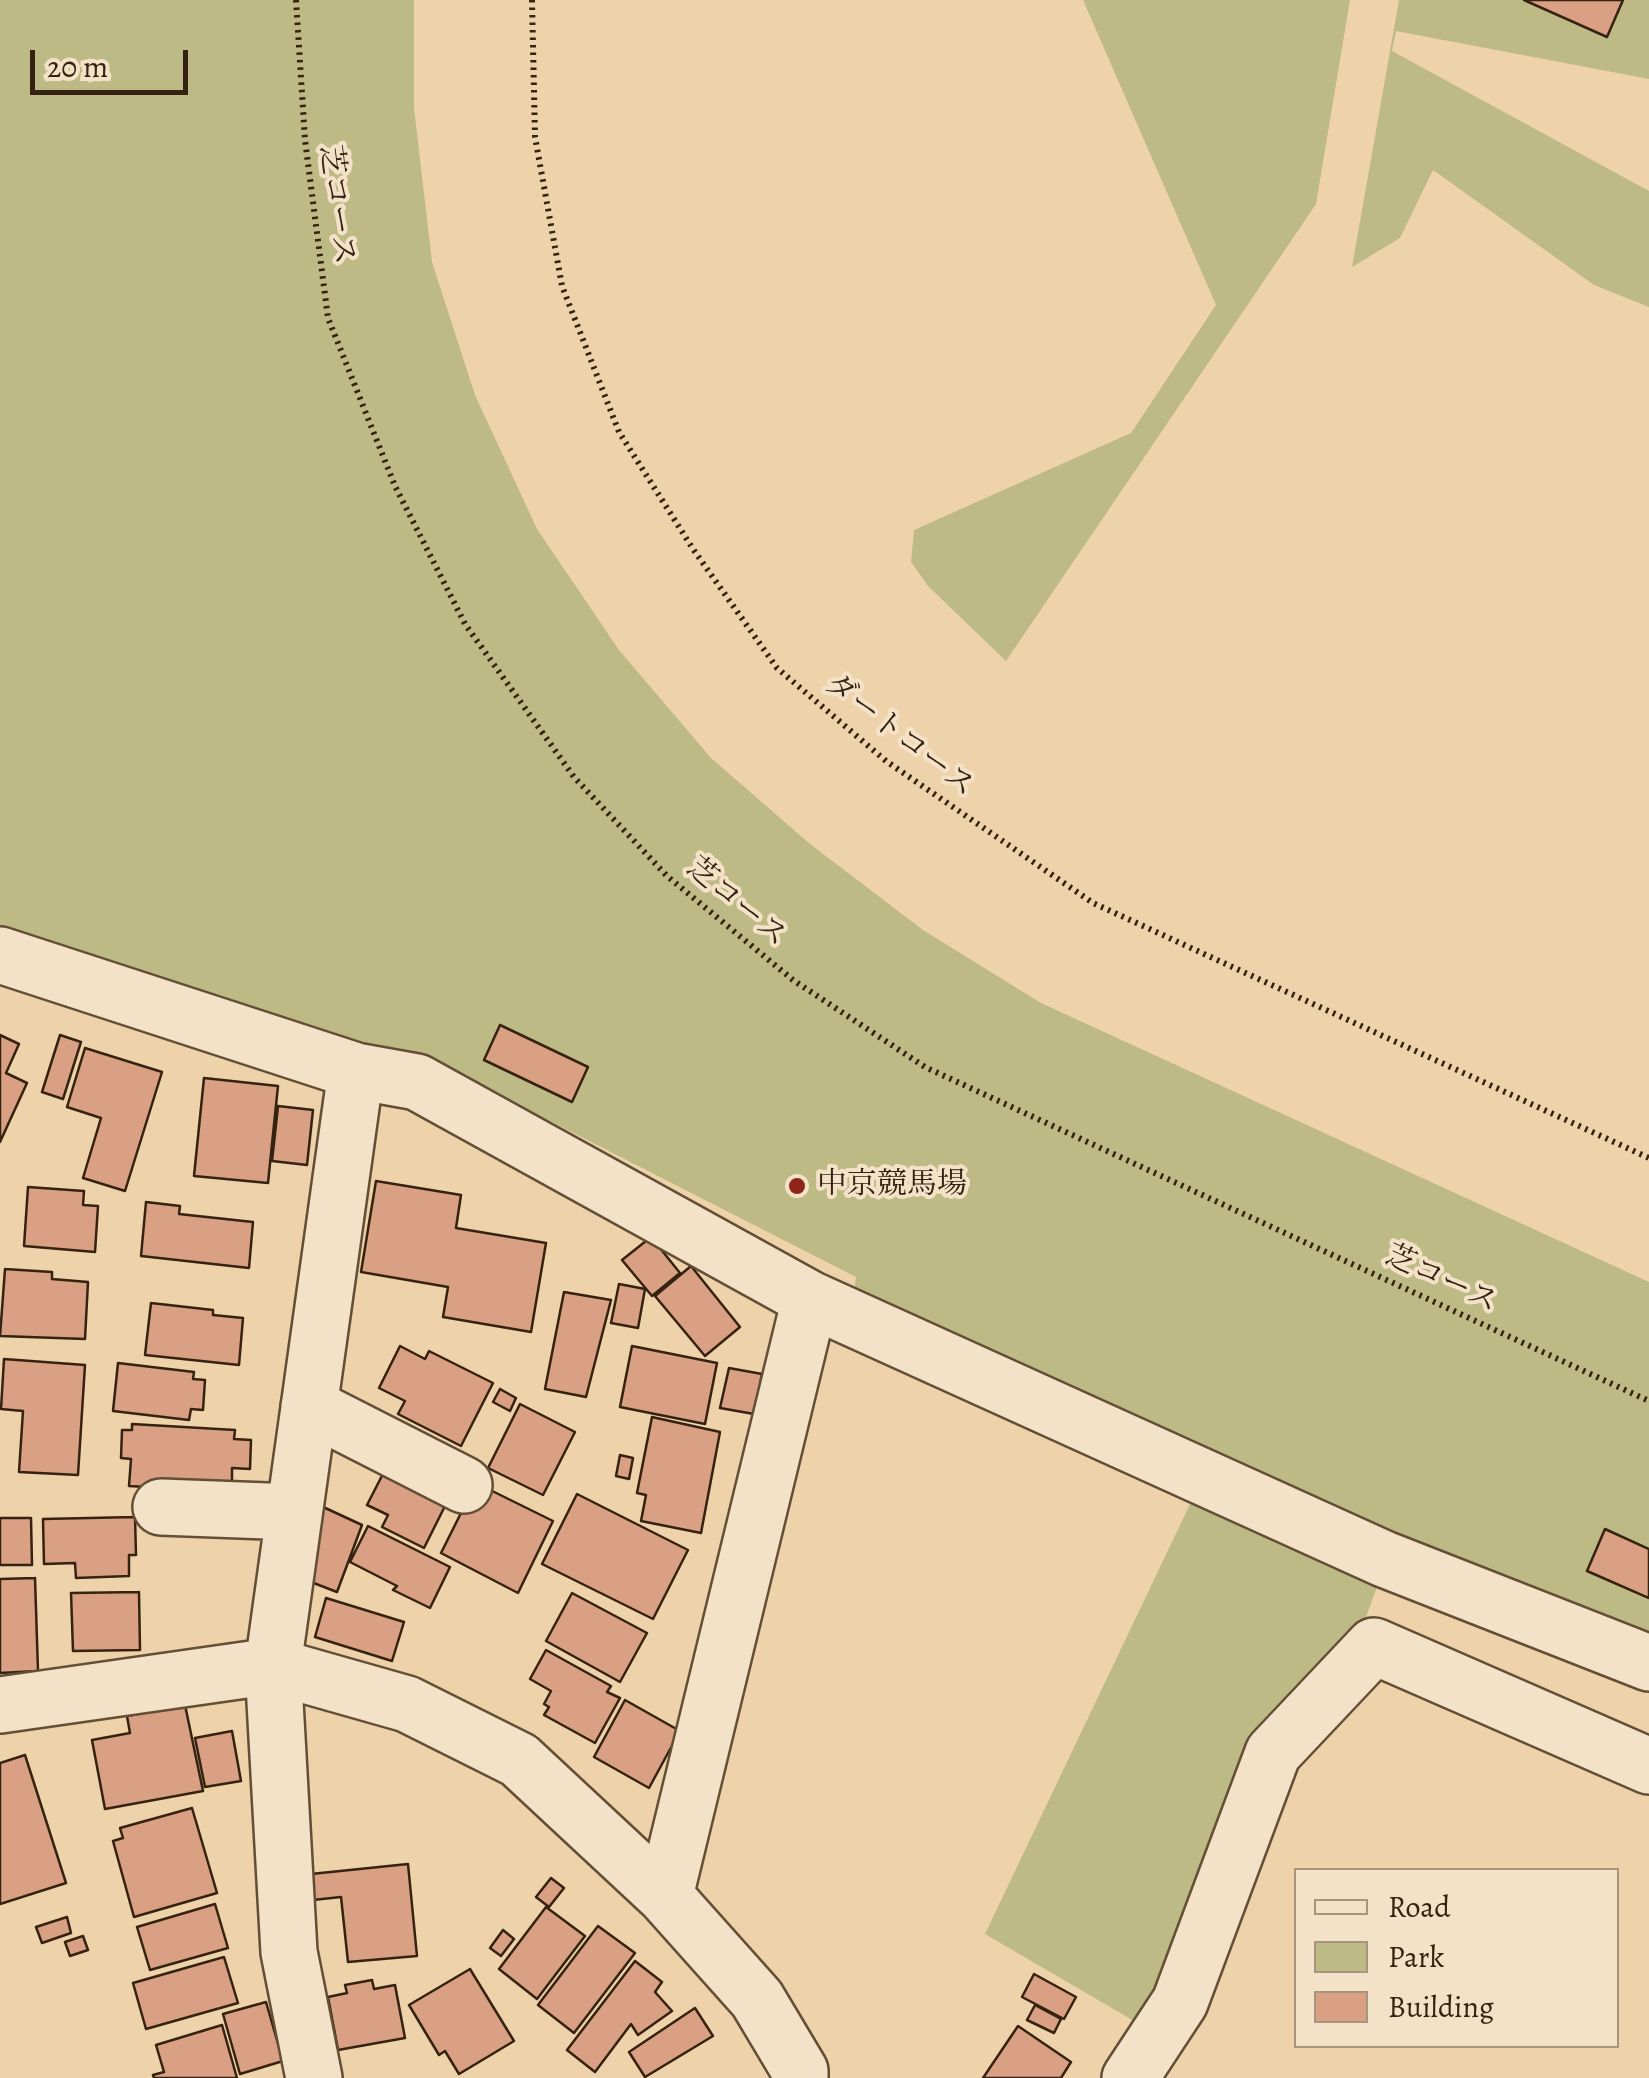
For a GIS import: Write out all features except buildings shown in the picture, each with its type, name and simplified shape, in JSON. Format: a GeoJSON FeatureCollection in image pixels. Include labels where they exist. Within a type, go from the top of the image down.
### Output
{"type":"FeatureCollection","features":[{"type":"Feature","properties":{"kind":"street"},"geometry":{"type":"LineString","coordinates":[[0,955],[356,1070],[417,1082],[810,1299],[1384,1559],[1649,1663]]}},
{"type":"Feature","properties":{"kind":"street"},"geometry":{"type":"LineString","coordinates":[[314,2078],[288,1952],[273,1666],[356,1070]]}},
{"type":"Feature","properties":{"kind":"street"},"geometry":{"type":"LineString","coordinates":[[665,1896],[810,1299]]}},
{"type":"Feature","properties":{"kind":"street"},"geometry":{"type":"LineString","coordinates":[[309,1406],[464,1485]]}},
{"type":"Feature","properties":{"kind":"street"},"geometry":{"type":"LineString","coordinates":[[161,1507],[294,1512]]}},
{"type":"Feature","properties":{"kind":"street"},"geometry":{"type":"LineString","coordinates":[[1130,2078],[1180,2002],[1274,1753],[1374,1646],[1649,1766]]}},
{"type":"Feature","properties":{"kind":"street"},"geometry":{"type":"LineString","coordinates":[[0,1706],[273,1666],[407,1704],[518,1760],[665,1896],[757,1999],[800,2071],[800,2078]]}},
{"type":"Feature","properties":{"kind":"path","name":"芝コース"},"geometry":{"type":"LineString","coordinates":[[296,0],[305,140],[328,318],[395,486],[465,624],[574,778],[667,876],[793,980],[925,1067],[1649,1401]]}},
{"type":"Feature","properties":{"kind":"path","name":"ダートコース"},"geometry":{"type":"LineString","coordinates":[[532,0],[535,137],[562,286],[619,432],[693,549],[778,668],[886,760],[1093,903],[1649,1158]]}},
{"type":"Feature","properties":{"kind":"green space"},"geometry":{"type":"Polygon","coordinates":[[[0,0],[414,0],[414,108],[432,262],[475,395],[537,529],[619,650],[711,758],[810,844],[923,930],[1041,1003],[1649,1282],[1649,1691],[1378,1584],[1362,1628],[1211,1856],[1141,2025],[985,1934],[1191,1502],[848,1336],[856,1277],[442,1066],[271,1018],[0,927],[0,0]]]}},
{"type":"Feature","properties":{"kind":"green space"},"geometry":{"type":"Polygon","coordinates":[[[1083,0],[1350,0],[1316,204],[1006,661],[928,586],[911,562],[914,530],[1131,433],[1216,305],[1083,0]]]}},
{"type":"Feature","properties":{"kind":"green space"},"geometry":{"type":"Polygon","coordinates":[[[1399,0],[1649,0],[1649,79],[1396,31],[1392,51],[1649,191],[1649,307],[1594,285],[1433,170],[1400,238],[1352,267],[1399,0]]]}},
{"type":"Feature","properties":{"kind":"place","name":"中京競馬場"},"geometry":{"type":"Point","coordinates":[797,1186]}}]}
